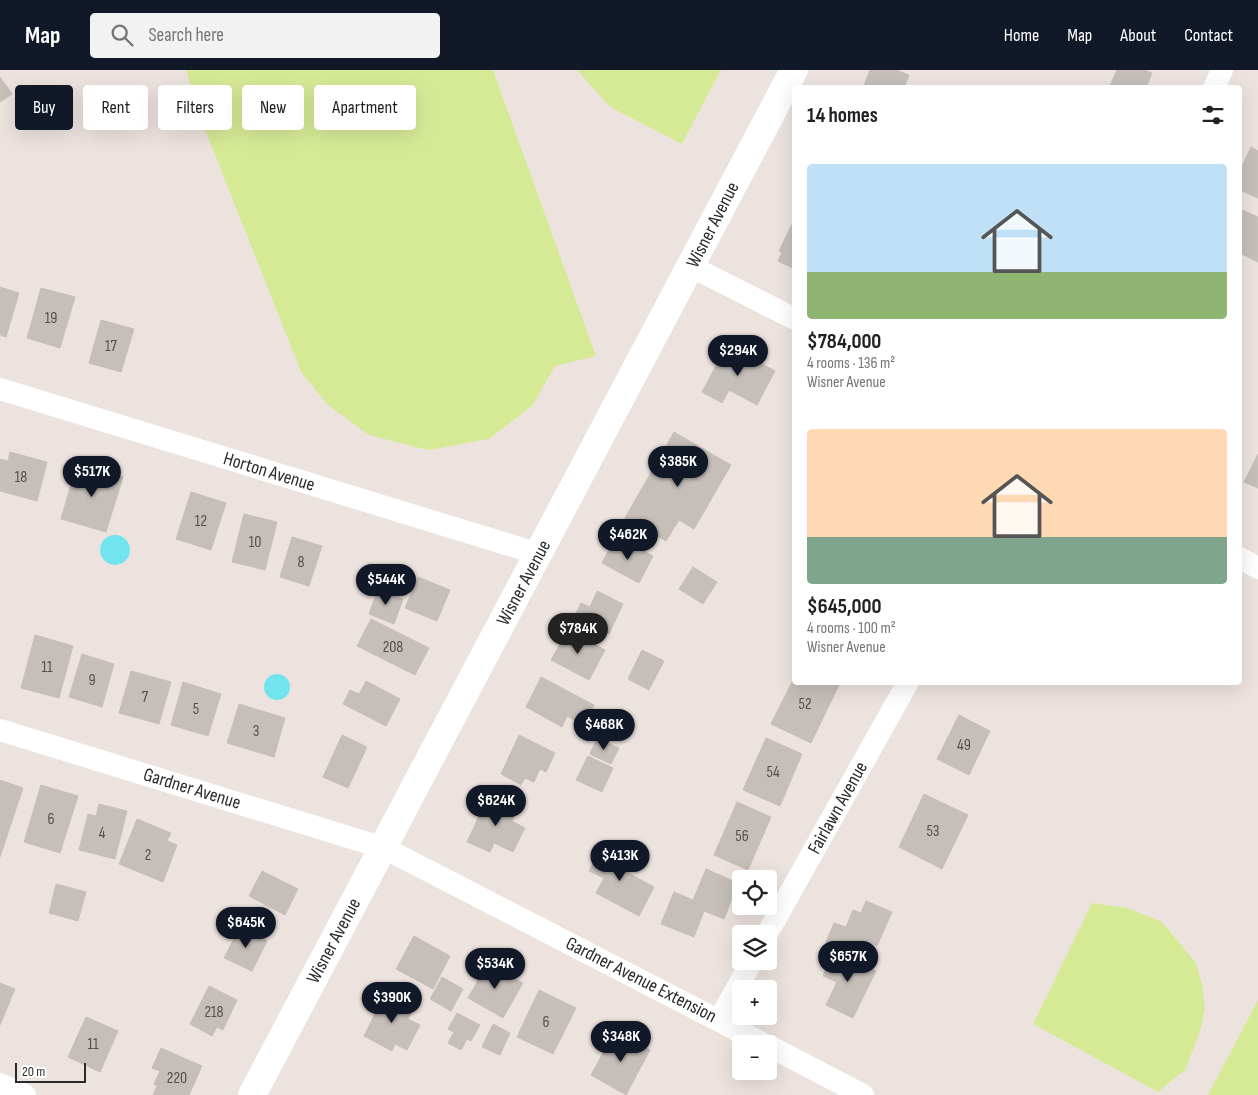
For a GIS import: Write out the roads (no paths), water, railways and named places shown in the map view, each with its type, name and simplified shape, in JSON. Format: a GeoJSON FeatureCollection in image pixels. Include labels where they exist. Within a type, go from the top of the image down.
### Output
{"type":"FeatureCollection","features":[{"type":"Feature","properties":{"kind":"street","name":"Wisner Avenue"},"geometry":{"type":"LineString","coordinates":[[252,1095],[692,267],[794,70]]}},
{"type":"Feature","properties":{"kind":"street"},"geometry":{"type":"LineString","coordinates":[[1215,85],[1222,70]]}},
{"type":"Feature","properties":{"kind":"street"},"geometry":{"type":"LineString","coordinates":[[692,267],[792,317]]}},
{"type":"Feature","properties":{"kind":"street","name":"Horton Avenue"},"geometry":{"type":"LineString","coordinates":[[0,389],[539,554]]}},
{"type":"Feature","properties":{"kind":"street"},"geometry":{"type":"LineString","coordinates":[[1242,559],[1258,568]]}},
{"type":"Feature","properties":{"kind":"street","name":"Fairlawn Avenue"},"geometry":{"type":"LineString","coordinates":[[772,925],[906,685]]}},
{"type":"Feature","properties":{"kind":"street","name":"Gardner Avenue"},"geometry":{"type":"LineString","coordinates":[[0,730],[384,848]]}},
{"type":"Feature","properties":{"kind":"street","name":"Gardner Avenue Extension"},"geometry":{"type":"LineString","coordinates":[[384,848],[747,1035]]}},
{"type":"Feature","properties":{"kind":"street"},"geometry":{"type":"LineString","coordinates":[[719,1020],[747,970]]}},
{"type":"Feature","properties":{"kind":"street"},"geometry":{"type":"LineString","coordinates":[[777,1050],[863,1095]]}},
{"type":"Feature","properties":{"kind":"street"},"geometry":{"type":"LineString","coordinates":[[0,1084],[25,1095]]}},
{"type":"Feature","properties":{"kind":"water"},"geometry":{"type":"Polygon","coordinates":[[[115,535],[126,539],[130,550],[126,561],[115,565],[104,561],[100,550],[104,539],[115,535]]]}},
{"type":"Feature","properties":{"kind":"water"},"geometry":{"type":"Polygon","coordinates":[[[277,674],[286,678],[290,687],[286,696],[277,700],[268,696],[264,687],[268,678],[277,674]]]}}]}
